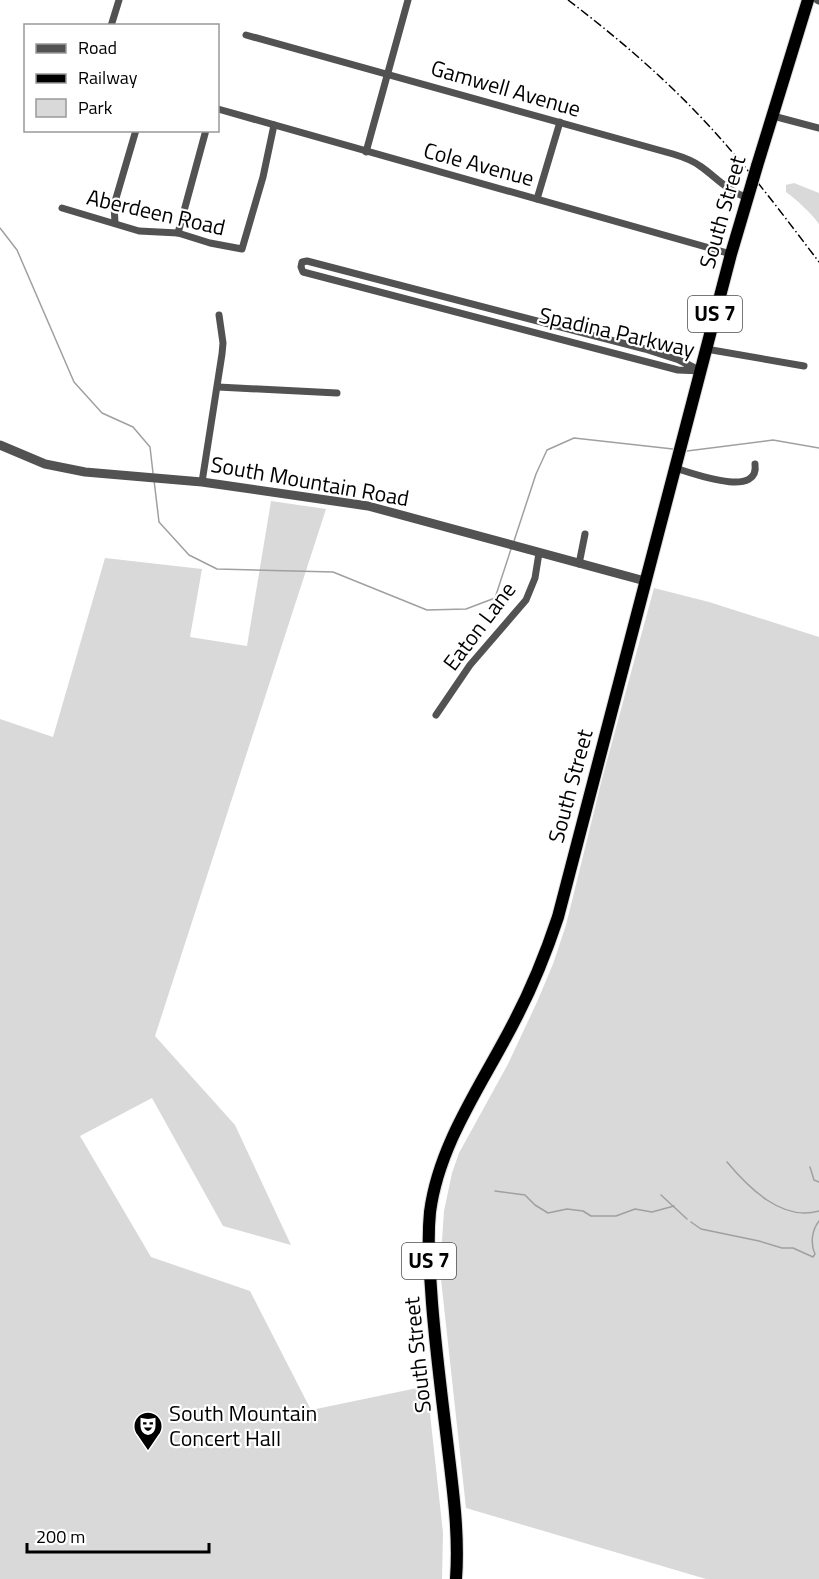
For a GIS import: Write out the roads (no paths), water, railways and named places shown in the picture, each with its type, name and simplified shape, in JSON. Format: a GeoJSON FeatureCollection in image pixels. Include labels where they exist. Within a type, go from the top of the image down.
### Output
{"type":"FeatureCollection","features":[{"type":"Feature","properties":{"kind":"highway","name":"South Street"},"geometry":{"type":"LineString","coordinates":[[456,1579],[457,1523],[435,1344],[428,1248],[431,1210],[437,1177],[452,1139],[514,1022],[548,946],[617,694],[731,254],[808,0]]}},
{"type":"Feature","properties":{"kind":"street"},"geometry":{"type":"LineString","coordinates":[[112,24],[119,0]]}},
{"type":"Feature","properties":{"kind":"street"},"geometry":{"type":"LineString","coordinates":[[366,152],[408,0]]}},
{"type":"Feature","properties":{"kind":"street","name":"Gamwell Avenue"},"geometry":{"type":"LineString","coordinates":[[246,35],[685,158],[698,164],[727,187],[747,197]]}},
{"type":"Feature","properties":{"kind":"street","name":"Cole Avenue"},"geometry":{"type":"LineString","coordinates":[[219,109],[731,254]]}},
{"type":"Feature","properties":{"kind":"street"},"geometry":{"type":"LineString","coordinates":[[773,116],[819,128]]}},
{"type":"Feature","properties":{"kind":"street"},"geometry":{"type":"LineString","coordinates":[[537,199],[560,122]]}},
{"type":"Feature","properties":{"kind":"street","name":"Aberdeen Road"},"geometry":{"type":"LineString","coordinates":[[62,208],[139,231],[178,233],[210,243],[242,249],[263,177],[274,125]]}},
{"type":"Feature","properties":{"kind":"street"},"geometry":{"type":"LineString","coordinates":[[115,223],[114,205],[135,132]]}},
{"type":"Feature","properties":{"kind":"street"},"geometry":{"type":"LineString","coordinates":[[178,233],[205,132]]}},
{"type":"Feature","properties":{"kind":"street","name":"Spadina Parkway"},"geometry":{"type":"LineString","coordinates":[[307,261],[493,309],[679,360],[701,370],[678,370],[307,273],[301,270],[302,264],[307,261]]}},
{"type":"Feature","properties":{"kind":"street"},"geometry":{"type":"LineString","coordinates":[[489,320],[493,309]]}},
{"type":"Feature","properties":{"kind":"street"},"geometry":{"type":"LineString","coordinates":[[202,482],[223,344],[219,315]]}},
{"type":"Feature","properties":{"kind":"street"},"geometry":{"type":"LineString","coordinates":[[583,344],[587,334]]}},
{"type":"Feature","properties":{"kind":"street"},"geometry":{"type":"LineString","coordinates":[[706,349],[804,366]]}},
{"type":"Feature","properties":{"kind":"street"},"geometry":{"type":"LineString","coordinates":[[218,387],[337,393]]}},
{"type":"Feature","properties":{"kind":"street","name":"South Mountain Road"},"geometry":{"type":"LineString","coordinates":[[0,445],[45,465],[85,472],[202,482],[368,506],[645,581]]}},
{"type":"Feature","properties":{"kind":"street"},"geometry":{"type":"LineString","coordinates":[[675,468],[721,481],[737,483],[752,478],[755,473],[755,464]]}},
{"type":"Feature","properties":{"kind":"street"},"geometry":{"type":"LineString","coordinates":[[579,564],[585,534]]}},
{"type":"Feature","properties":{"kind":"street","name":"Eaton Lane"},"geometry":{"type":"LineString","coordinates":[[436,715],[470,665],[526,600],[535,578],[539,553]]}},
{"type":"Feature","properties":{"kind":"waterway"},"geometry":{"type":"LineString","coordinates":[[0,228],[17,250],[74,382],[102,413],[133,427],[150,447],[153,473]]}},
{"type":"Feature","properties":{"kind":"waterway"},"geometry":{"type":"LineString","coordinates":[[514,541],[536,474],[547,450],[574,438],[673,449]]}},
{"type":"Feature","properties":{"kind":"waterway"},"geometry":{"type":"LineString","coordinates":[[687,451],[773,440],[819,448]]}},
{"type":"Feature","properties":{"kind":"waterway"},"geometry":{"type":"LineString","coordinates":[[154,480],[159,522],[189,555],[217,569],[333,572],[427,610],[466,609],[495,598],[511,549]]}},
{"type":"Feature","properties":{"kind":"waterway"},"geometry":{"type":"LineString","coordinates":[[727,1162],[745,1182],[779,1207],[792,1212],[819,1211]]}},
{"type":"Feature","properties":{"kind":"waterway"},"geometry":{"type":"LineString","coordinates":[[810,1167],[814,1180],[819,1182]]}},
{"type":"Feature","properties":{"kind":"waterway"},"geometry":{"type":"LineString","coordinates":[[495,1191],[525,1195],[548,1213],[567,1209],[583,1211],[591,1216],[616,1216],[635,1209],[652,1212],[674,1206]]}},
{"type":"Feature","properties":{"kind":"waterway"},"geometry":{"type":"LineString","coordinates":[[661,1195],[687,1219]]}},
{"type":"Feature","properties":{"kind":"waterway"},"geometry":{"type":"LineString","coordinates":[[691,1222],[701,1229],[782,1248],[793,1248],[813,1257],[815,1254],[813,1237],[819,1221]]}},
{"type":"Feature","properties":{"kind":"railway"},"geometry":{"type":"LineString","coordinates":[[568,0],[647,65],[684,100],[733,153],[819,262]]}},
{"type":"Feature","properties":{"kind":"place","name":"South Mountain Concert Hall"},"geometry":{"type":"Point","coordinates":[148,1452]}}]}
